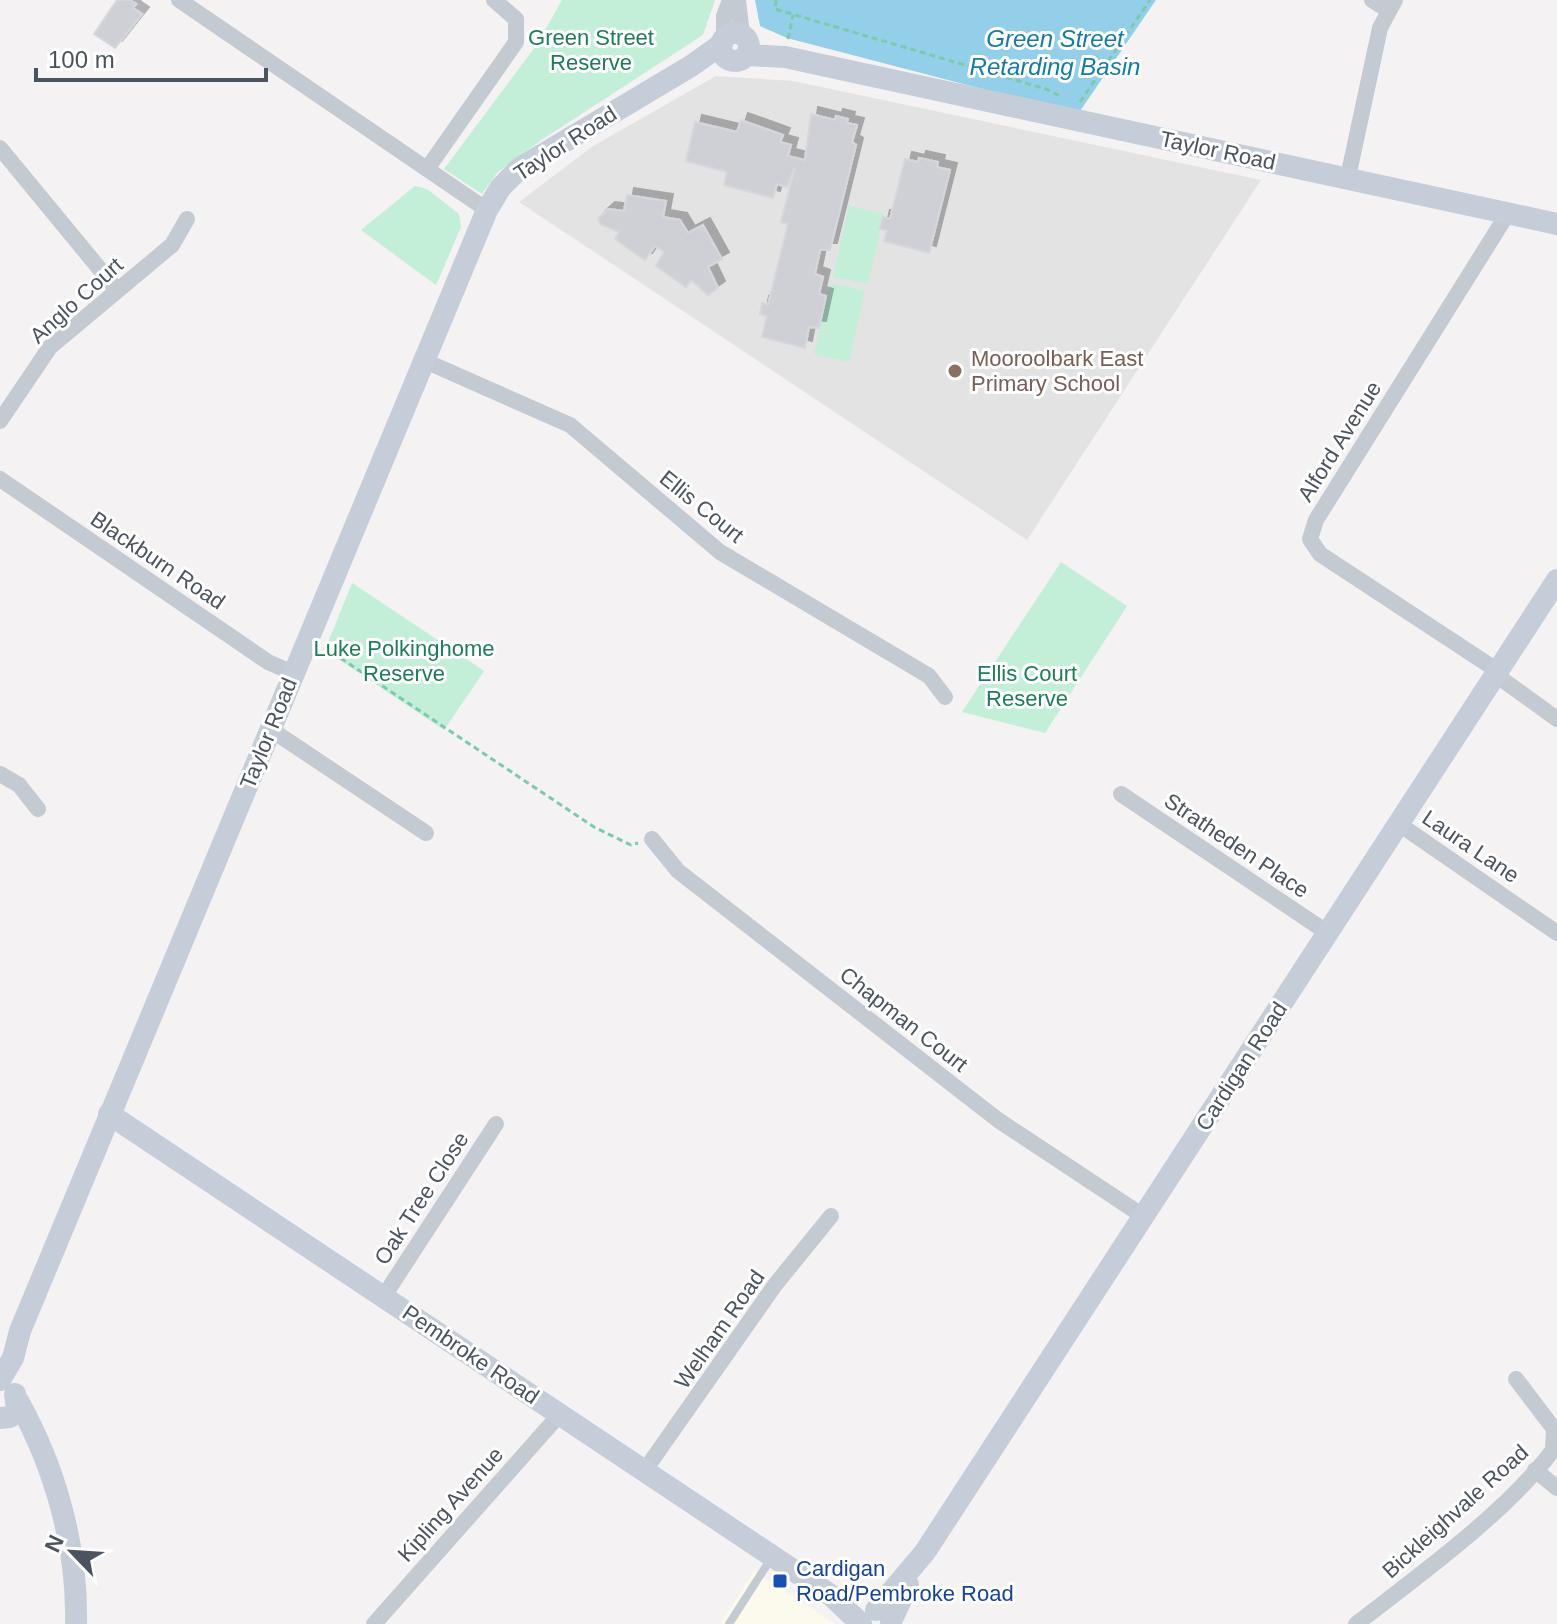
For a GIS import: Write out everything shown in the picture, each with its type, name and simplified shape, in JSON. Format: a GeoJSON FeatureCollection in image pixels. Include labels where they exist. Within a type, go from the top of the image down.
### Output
{"type":"FeatureCollection","features":[{"type":"Feature","properties":{"kind":"street"},"geometry":{"type":"LineString","coordinates":[[179,0],[487,210]]}},
{"type":"Feature","properties":{"kind":"street"},"geometry":{"type":"LineString","coordinates":[[427,169],[516,42],[516,19],[494,0]]}},
{"type":"Feature","properties":{"kind":"street"},"geometry":{"type":"LineString","coordinates":[[730,0],[724,16],[735,45]]}},
{"type":"Feature","properties":{"kind":"street"},"geometry":{"type":"LineString","coordinates":[[735,45],[738,0]]}},
{"type":"Feature","properties":{"kind":"street"},"geometry":{"type":"LineString","coordinates":[[1348,177],[1380,28],[1392,5],[1372,0]]}},
{"type":"Feature","properties":{"kind":"street","name":"Taylor Road"},"geometry":{"type":"LineString","coordinates":[[76,1624],[77,1604],[53,1475],[35,1432],[8,1391],[20,1331],[487,210],[501,187],[520,168],[691,66],[735,45],[786,52],[1557,224]]}},
{"type":"Feature","properties":{"kind":"street"},"geometry":{"type":"LineString","coordinates":[[0,148],[117,290]]}},
{"type":"Feature","properties":{"kind":"street","name":"Alford Avenue"},"geometry":{"type":"LineString","coordinates":[[1497,673],[1320,554],[1310,539],[1316,520],[1508,213]]}},
{"type":"Feature","properties":{"kind":"street","name":"Anglo Court"},"geometry":{"type":"LineString","coordinates":[[0,421],[50,347],[172,245],[187,219]]}},
{"type":"Feature","properties":{"kind":"street","name":"Ellis Court"},"geometry":{"type":"LineString","coordinates":[[425,361],[570,425],[720,552],[929,676],[945,697]]}},
{"type":"Feature","properties":{"kind":"street","name":"Blackburn Road"},"geometry":{"type":"LineString","coordinates":[[0,479],[268,662],[293,673]]}},
{"type":"Feature","properties":{"kind":"street","name":"Cardigan Road"},"geometry":{"type":"LineString","coordinates":[[875,1619],[925,1552],[1557,580]]}},
{"type":"Feature","properties":{"kind":"street"},"geometry":{"type":"LineString","coordinates":[[1497,673],[1557,719]]}},
{"type":"Feature","properties":{"kind":"street"},"geometry":{"type":"LineString","coordinates":[[270,729],[426,833]]}},
{"type":"Feature","properties":{"kind":"street"},"geometry":{"type":"LineString","coordinates":[[0,774],[19,785],[38,809]]}},
{"type":"Feature","properties":{"kind":"street","name":"Stratheden Place"},"geometry":{"type":"LineString","coordinates":[[1121,794],[1328,933]]}},
{"type":"Feature","properties":{"kind":"street","name":"Laura Lane"},"geometry":{"type":"LineString","coordinates":[[1399,824],[1557,933]]}},
{"type":"Feature","properties":{"kind":"street","name":"Chapman Court"},"geometry":{"type":"LineString","coordinates":[[652,839],[678,871],[998,1120],[1143,1216]]}},
{"type":"Feature","properties":{"kind":"street","name":"Pembroke Road"},"geometry":{"type":"LineString","coordinates":[[109,1114],[832,1596],[875,1619]]}},
{"type":"Feature","properties":{"kind":"street","name":"Oak Tree Close"},"geometry":{"type":"LineString","coordinates":[[384,1296],[496,1124]]}},
{"type":"Feature","properties":{"kind":"street","name":"Welham Road"},"geometry":{"type":"LineString","coordinates":[[645,1470],[775,1285],[831,1216]]}},
{"type":"Feature","properties":{"kind":"street","name":"Bickleighvale Road"},"geometry":{"type":"LineString","coordinates":[[1356,1624],[1427,1570],[1553,1450],[1554,1429],[1516,1379]]}},
{"type":"Feature","properties":{"kind":"street"},"geometry":{"type":"LineString","coordinates":[[0,1418],[14,1414],[8,1391]]}},
{"type":"Feature","properties":{"kind":"street","name":"Kipling Avenue"},"geometry":{"type":"LineString","coordinates":[[374,1624],[560,1414]]}},
{"type":"Feature","properties":{"kind":"street"},"geometry":{"type":"LineString","coordinates":[[0,1418],[35,1432]]}},
{"type":"Feature","properties":{"kind":"street"},"geometry":{"type":"LineString","coordinates":[[1535,1470],[1557,1488]]}},
{"type":"Feature","properties":{"kind":"lane"},"geometry":{"type":"LineString","coordinates":[[729,1624],[773,1556]]}},
{"type":"Feature","properties":{"kind":"path"},"geometry":{"type":"LineString","coordinates":[[776,0],[775,9],[1046,89],[1067,100]]}},
{"type":"Feature","properties":{"kind":"path"},"geometry":{"type":"LineString","coordinates":[[1077,106],[1150,0]]}},
{"type":"Feature","properties":{"kind":"path"},"geometry":{"type":"LineString","coordinates":[[786,52],[793,15]]}},
{"type":"Feature","properties":{"kind":"path"},"geometry":{"type":"LineString","coordinates":[[321,645],[594,827],[631,845],[652,839]]}},
{"type":"Feature","properties":{"kind":"shaded area","name":"Mooroolbark East Primary School"},"geometry":{"type":"Polygon","coordinates":[[[716,76],[793,81],[1261,180],[1027,540],[519,202],[593,146],[716,76]]]}},
{"type":"Feature","properties":{"kind":"shaded area"},"geometry":{"type":"Polygon","coordinates":[[[754,1571],[835,1624],[720,1624],[754,1571]]]}},
{"type":"Feature","properties":{"kind":"green space","name":"Green Street Reserve"},"geometry":{"type":"Polygon","coordinates":[[[562,0],[715,0],[703,35],[543,139],[497,173],[482,194],[444,169],[538,43],[562,0]]]}},
{"type":"Feature","properties":{"kind":"green space"},"geometry":{"type":"Polygon","coordinates":[[[415,186],[427,189],[459,214],[461,227],[436,285],[361,230],[415,186]]]}},
{"type":"Feature","properties":{"kind":"green space"},"geometry":{"type":"Polygon","coordinates":[[[849,206],[884,214],[868,284],[833,277],[849,206]]]}},
{"type":"Feature","properties":{"kind":"green space"},"geometry":{"type":"Polygon","coordinates":[[[830,283],[865,291],[849,362],[814,354],[830,283]]]}},
{"type":"Feature","properties":{"kind":"green space","name":"Ellis Court Reserve"},"geometry":{"type":"Polygon","coordinates":[[[1061,562],[1127,606],[1045,733],[962,712],[1061,562]]]}},
{"type":"Feature","properties":{"kind":"green space","name":"Luke Polkinghome Reserve"},"geometry":{"type":"Polygon","coordinates":[[[352,583],[484,671],[444,730],[325,650],[352,583]]]}},
{"type":"Feature","properties":{"kind":"water","name":"Green Street Retarding Basin"},"geometry":{"type":"Polygon","coordinates":[[[755,0],[1156,0],[1078,114],[787,38],[760,26],[755,0]]]}},
{"type":"Feature","properties":{"kind":"building"},"geometry":{"type":"Polygon","coordinates":[[[117,0],[130,0],[136,4],[133,8],[142,14],[115,48],[94,34],[117,0]]]}},
{"type":"Feature","properties":{"kind":"building"},"geometry":{"type":"Polygon","coordinates":[[[811,114],[835,120],[836,116],[857,125],[852,142],[856,145],[830,250],[820,250],[815,274],[823,277],[819,294],[826,296],[819,328],[809,327],[805,348],[762,337],[767,316],[760,314],[762,303],[768,305],[788,224],[781,222],[795,167],[787,187],[777,184],[773,198],[724,185],[727,172],[686,161],[695,122],[737,132],[741,120],[783,135],[780,142],[791,145],[788,156],[805,160],[811,114]]]}},
{"type":"Feature","properties":{"kind":"building"},"geometry":{"type":"Polygon","coordinates":[[[919,158],[938,162],[937,167],[950,170],[929,253],[884,241],[887,230],[880,229],[883,217],[890,219],[905,159],[918,162],[919,158]]]}},
{"type":"Feature","properties":{"kind":"building"},"geometry":{"type":"Polygon","coordinates":[[[627,195],[666,201],[663,217],[680,220],[688,233],[703,225],[722,259],[708,267],[718,288],[708,295],[691,280],[686,287],[656,266],[664,252],[655,246],[645,260],[615,239],[619,232],[600,224],[598,218],[608,209],[624,211],[627,195]]]}},
{"type":"Feature","properties":{"kind":"place","name":"Mooroolbark East Primary School"},"geometry":{"type":"Point","coordinates":[955,371]}},
{"type":"Feature","properties":{"kind":"place","name":"Cardigan Road/Pembroke Road"},"geometry":{"type":"Point","coordinates":[780,1581]}}]}
